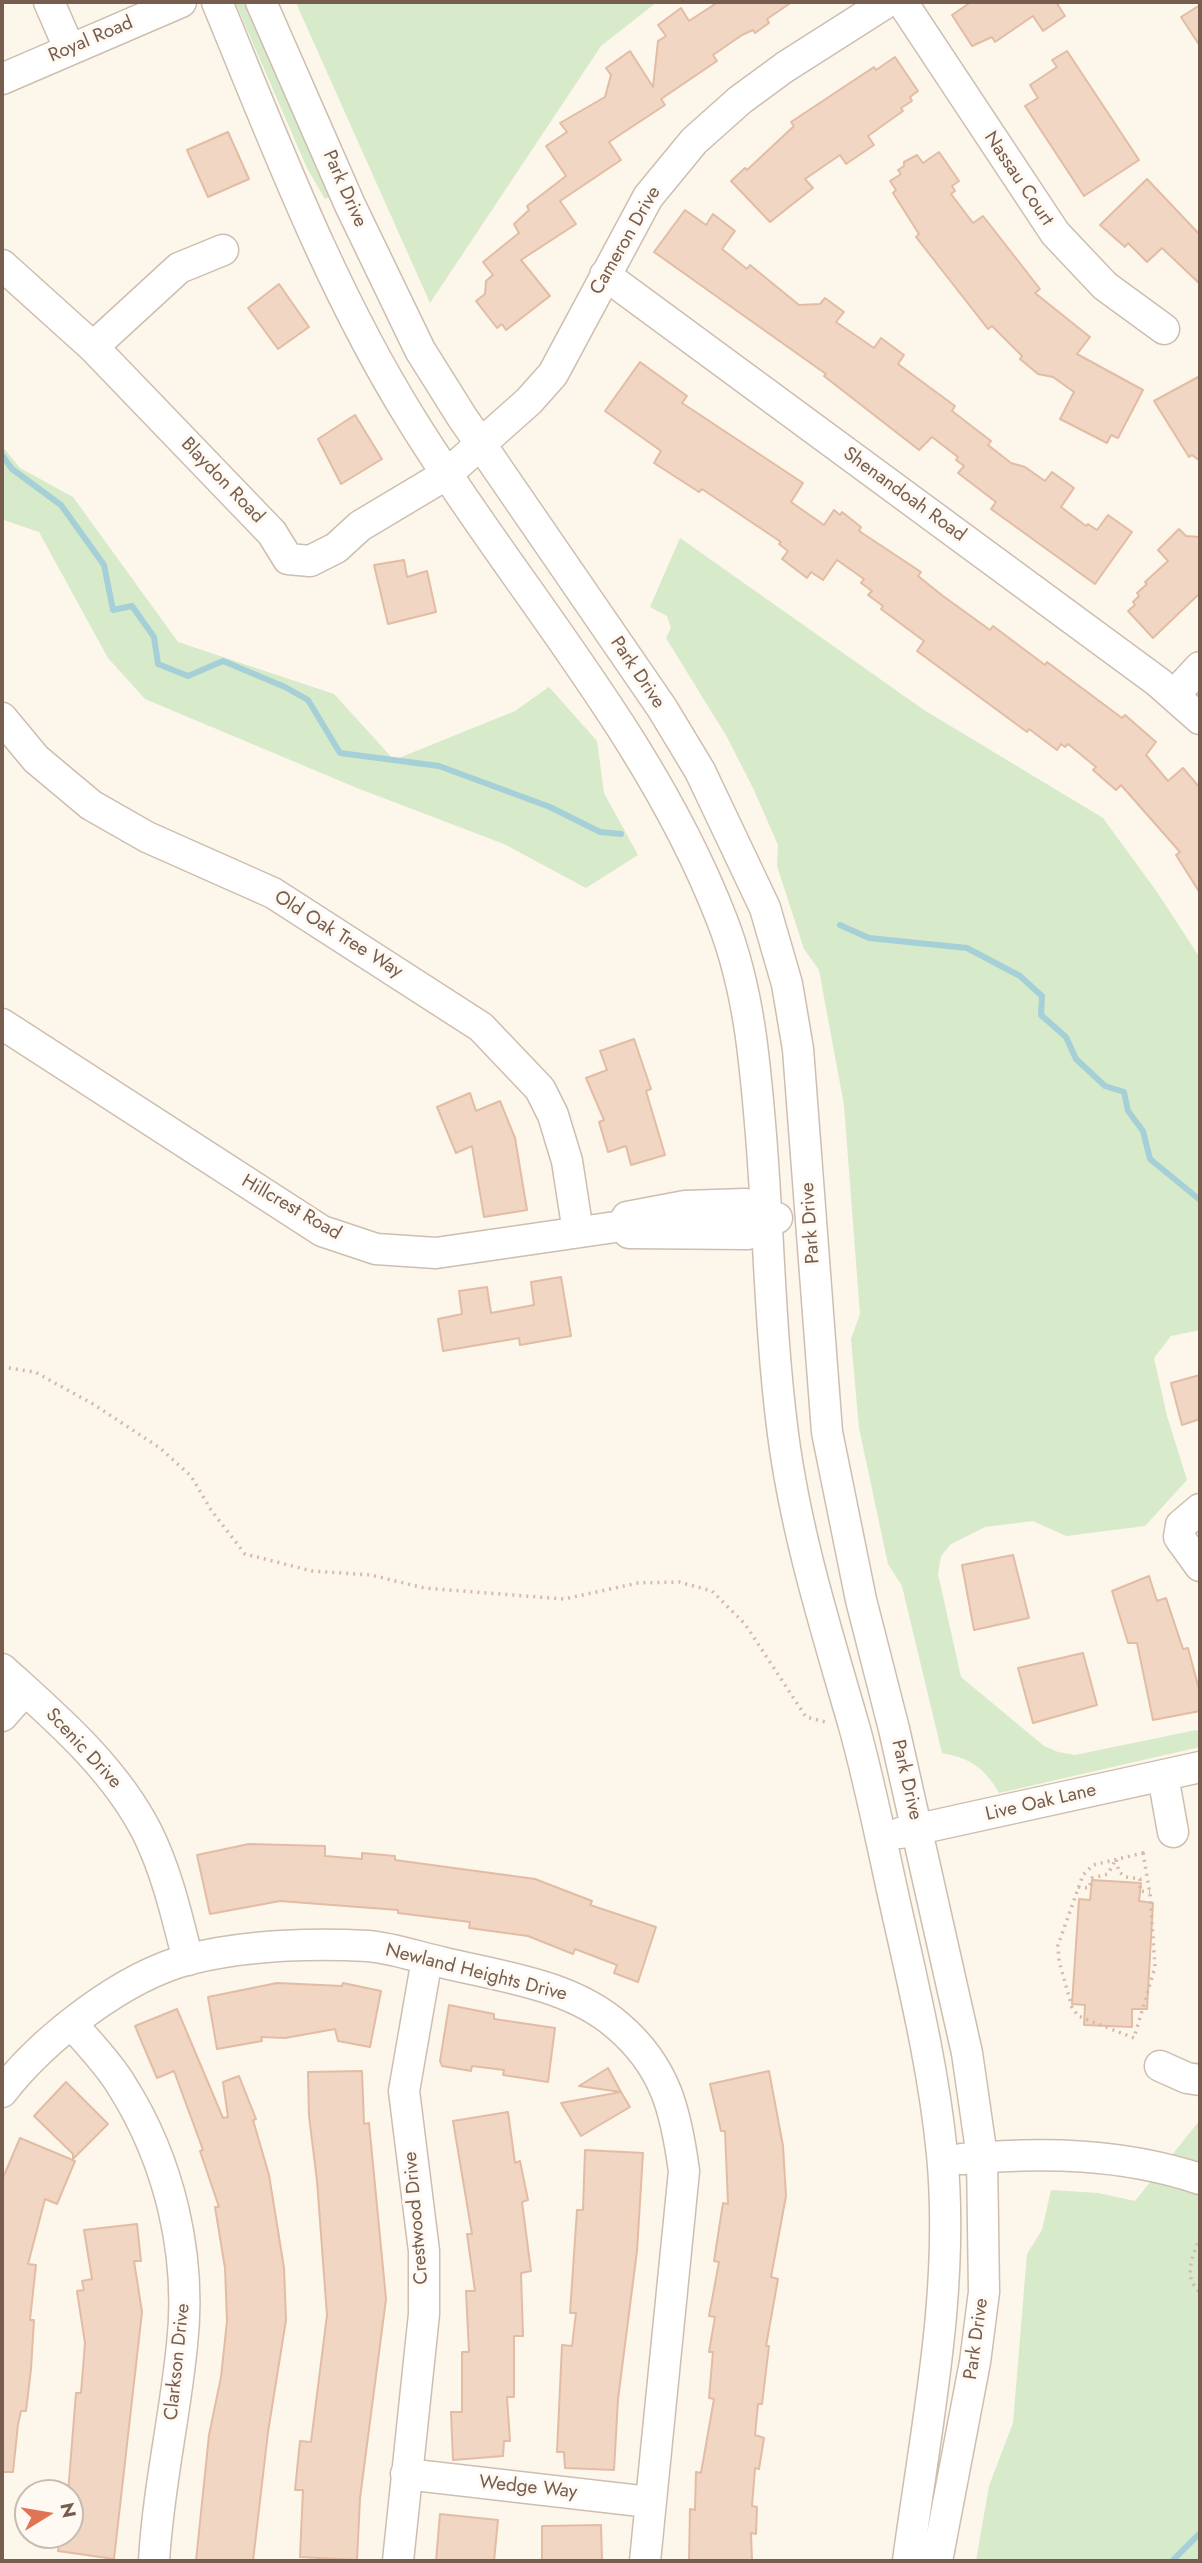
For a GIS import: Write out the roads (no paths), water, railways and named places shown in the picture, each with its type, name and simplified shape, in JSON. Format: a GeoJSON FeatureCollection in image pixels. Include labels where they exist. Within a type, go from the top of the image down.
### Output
{"type":"FeatureCollection","features":[{"type":"Feature","properties":{"kind":"street"},"geometry":{"type":"LineString","coordinates":[[50,2],[69,48]]}},
{"type":"Feature","properties":{"kind":"street","name":"Royal Road"},"geometry":{"type":"LineString","coordinates":[[2,79],[181,2]]}},
{"type":"Feature","properties":{"kind":"street","name":"Park Drive"},"geometry":{"type":"LineString","coordinates":[[217,2],[309,223],[382,372],[464,460],[662,708],[700,771],[765,908],[787,984],[798,1049],[820,1368],[832,1466],[967,2053],[982,2157],[984,2292],[975,2362],[937,2561]]}},
{"type":"Feature","properties":{"kind":"street","name":"Park Drive"},"geometry":{"type":"LineString","coordinates":[[261,2],[387,286],[420,350],[464,460],[662,792],[723,923],[744,994],[755,1054],[763,1218],[776,1371],[791,1485],[818,1610],[853,1723],[880,1836],[933,2079],[943,2160],[946,2228],[941,2323],[908,2561]]}},
{"type":"Feature","properties":{"kind":"street","name":"Cameron Drive"},"geometry":{"type":"LineString","coordinates":[[464,460],[554,374],[648,197],[694,141],[740,100],[785,66],[887,2]]}},
{"type":"Feature","properties":{"kind":"street","name":"Nassau Court"},"geometry":{"type":"LineString","coordinates":[[902,2],[1055,233],[1105,286],[1164,329]]}},
{"type":"Feature","properties":{"kind":"street"},"geometry":{"type":"LineString","coordinates":[[93,347],[179,268],[223,250]]}},
{"type":"Feature","properties":{"kind":"street","name":"Blaydon Road"},"geometry":{"type":"LineString","coordinates":[[2,265],[93,347],[272,533],[288,559],[310,561],[324,555],[360,526],[464,460]]}},
{"type":"Feature","properties":{"kind":"street","name":"Shenandoah Road"},"geometry":{"type":"LineString","coordinates":[[605,275],[1174,695],[1200,719]]}},
{"type":"Feature","properties":{"kind":"street"},"geometry":{"type":"LineString","coordinates":[[1174,695],[1200,667]]}},
{"type":"Feature","properties":{"kind":"street","name":"Old Oak Tree Way"},"geometry":{"type":"LineString","coordinates":[[2,718],[36,758],[90,804],[147,837],[272,893],[481,1027],[540,1088],[553,1115],[567,1161],[578,1232]]}},
{"type":"Feature","properties":{"kind":"street","name":"Hillcrest Road"},"geometry":{"type":"LineString","coordinates":[[2,1024],[322,1231],[376,1250],[436,1253],[622,1226],[627,1217],[675,1222],[745,1204],[763,1218]]}},
{"type":"Feature","properties":{"kind":"street"},"geometry":{"type":"LineString","coordinates":[[763,1218],[811,1218]]}},
{"type":"Feature","properties":{"kind":"street"},"geometry":{"type":"LineString","coordinates":[[1200,1509],[1181,1525],[1179,1536],[1200,1566]]}},
{"type":"Feature","properties":{"kind":"street","name":"Scenic Drive"},"geometry":{"type":"LineString","coordinates":[[2,1669],[89,1751],[124,1793],[148,1833],[173,1900],[188,1960]]}},
{"type":"Feature","properties":{"kind":"street"},"geometry":{"type":"LineString","coordinates":[[2,1716],[25,1690]]}},
{"type":"Feature","properties":{"kind":"street","name":"Live Oak Lane"},"geometry":{"type":"LineString","coordinates":[[880,1836],[1200,1768]]}},
{"type":"Feature","properties":{"kind":"street"},"geometry":{"type":"LineString","coordinates":[[1163,1776],[1173,1832]]}},
{"type":"Feature","properties":{"kind":"street","name":"Newland Heights Drive"},"geometry":{"type":"LineString","coordinates":[[2,2092],[17,2072],[72,2024],[149,1975],[188,1960],[235,1951],[371,1946],[546,1988],[586,2002],[619,2026],[662,2080],[676,2117],[684,2171],[645,2561]]}},
{"type":"Feature","properties":{"kind":"street","name":"Crestwood Drive"},"geometry":{"type":"LineString","coordinates":[[398,2561],[424,2314],[424,2251],[404,2091],[427,1959]]}},
{"type":"Feature","properties":{"kind":"street","name":"Clarkson Drive"},"geometry":{"type":"LineString","coordinates":[[72,2024],[121,2083],[148,2130],[167,2182],[178,2231],[184,2287],[183,2342],[154,2561]]}},
{"type":"Feature","properties":{"kind":"street"},"geometry":{"type":"LineString","coordinates":[[1160,2066],[1187,2078],[1200,2080]]}},
{"type":"Feature","properties":{"kind":"street"},"geometry":{"type":"LineString","coordinates":[[943,2160],[1049,2154],[1111,2158],[1200,2179]]}},
{"type":"Feature","properties":{"kind":"street","name":"Wedge Way"},"geometry":{"type":"LineString","coordinates":[[406,2474],[649,2502]]}},
{"type":"Feature","properties":{"kind":"waterway"},"geometry":{"type":"LineString","coordinates":[[2,455],[12,469],[61,505],[104,565],[113,610],[132,606],[154,637],[158,664],[188,676],[223,661],[285,687],[308,700],[340,753],[439,766],[550,807],[600,832],[621,834]]}},
{"type":"Feature","properties":{"kind":"waterway"},"geometry":{"type":"LineString","coordinates":[[840,925],[869,938],[967,948],[1020,976],[1042,996],[1041,1015],[1066,1037],[1076,1059],[1105,1086],[1124,1092],[1128,1111],[1143,1131],[1150,1159],[1200,1200]]}},
{"type":"Feature","properties":{"kind":"waterway"},"geometry":{"type":"LineString","coordinates":[[1172,2561],[1200,2533]]}}]}
